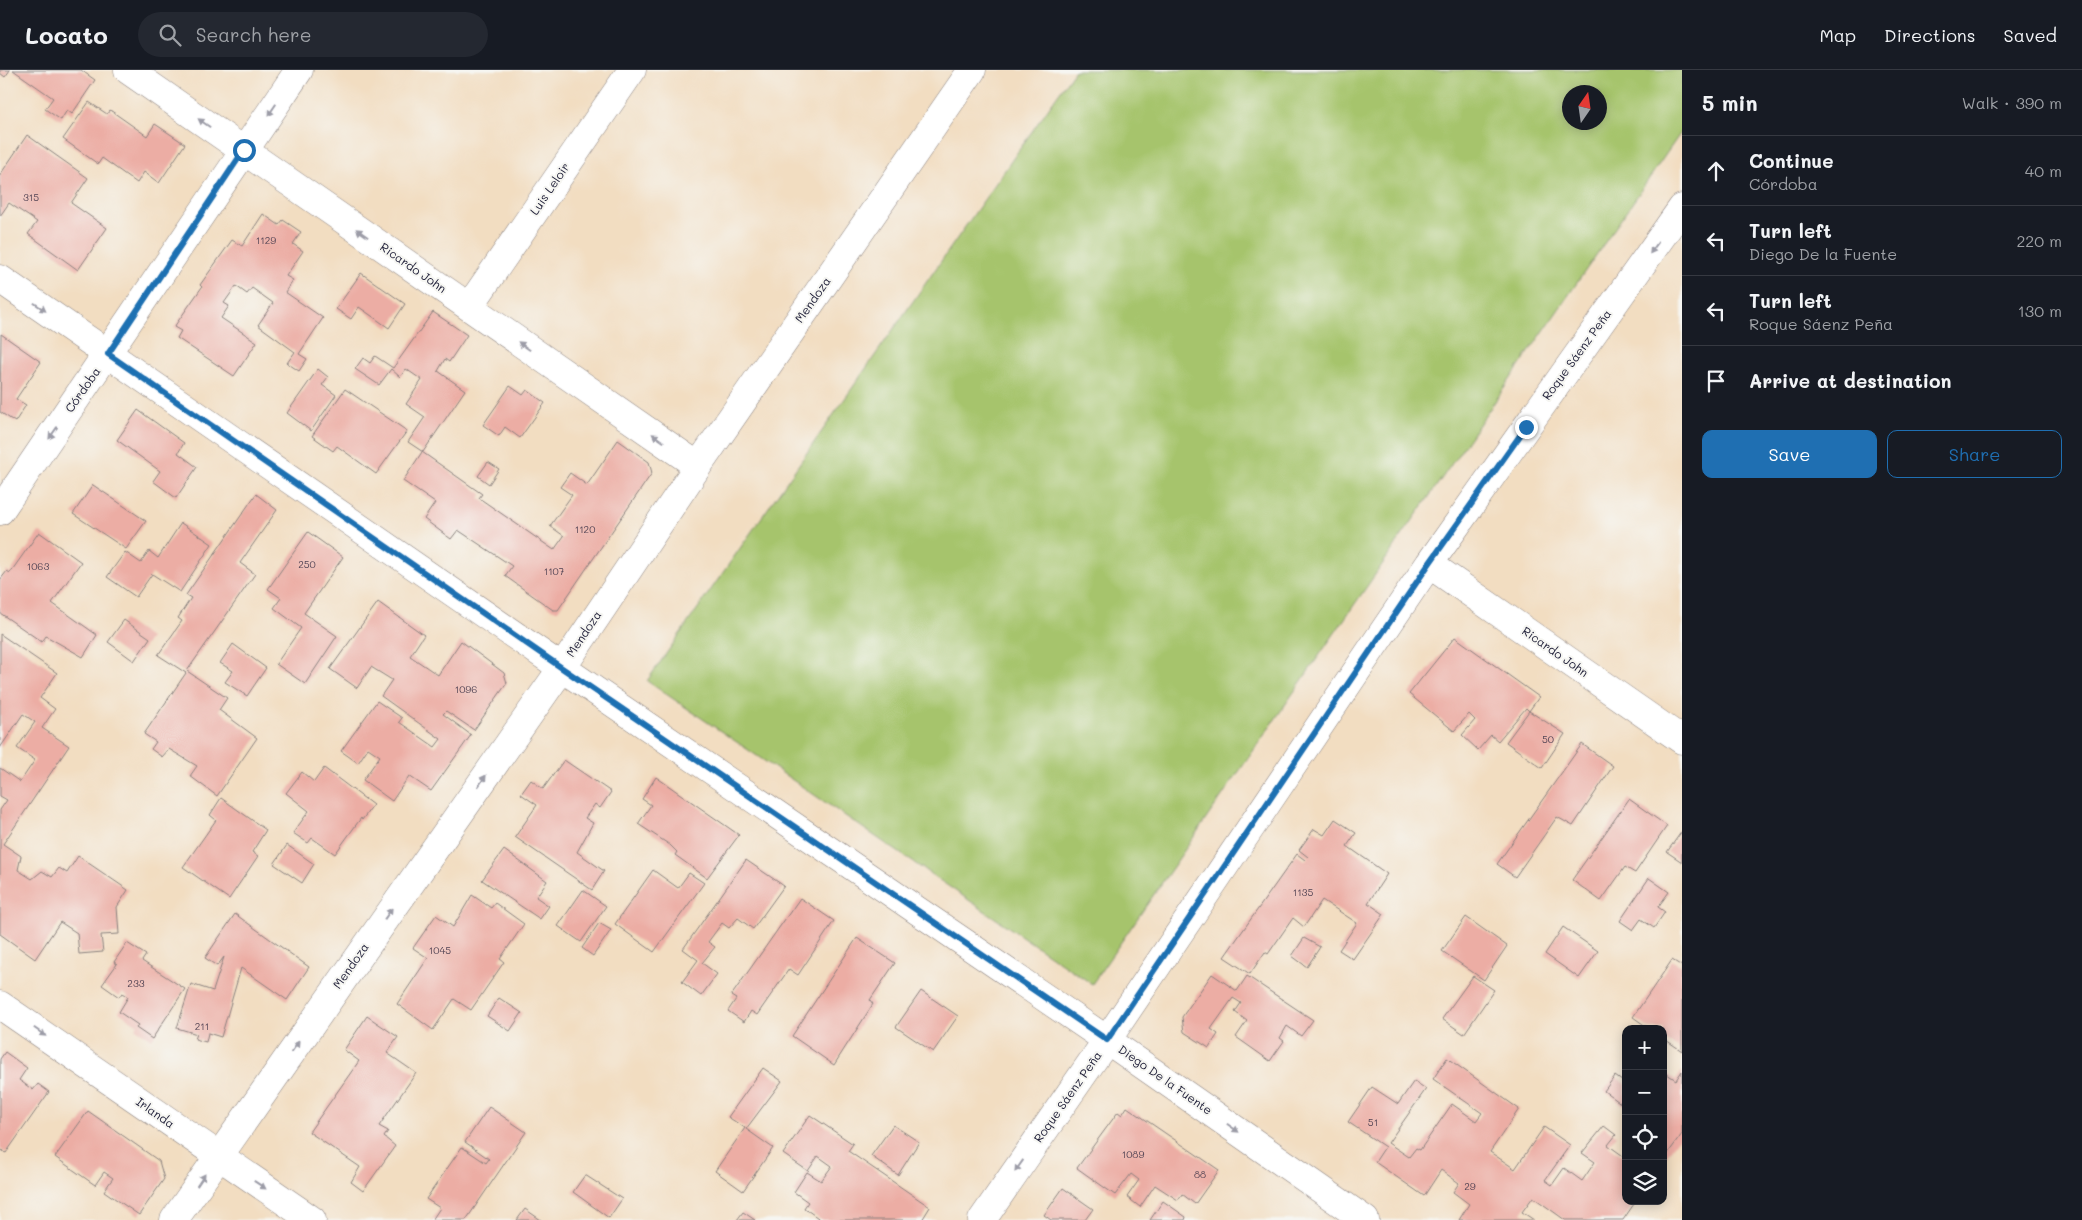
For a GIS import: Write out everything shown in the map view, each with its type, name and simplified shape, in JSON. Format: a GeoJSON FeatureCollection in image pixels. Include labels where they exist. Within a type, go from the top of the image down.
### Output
{"type":"FeatureCollection","features":[{"type":"Feature","properties":{"kind":"street","name":"Ricardo John"},"geometry":{"type":"LineString","coordinates":[[128,70],[698,466]]}},
{"type":"Feature","properties":{"kind":"street","name":"Córdoba"},"geometry":{"type":"LineString","coordinates":[[0,511],[299,70]]}},
{"type":"Feature","properties":{"kind":"street","name":"Luis Leloir"},"geometry":{"type":"LineString","coordinates":[[469,307],[632,70]]}},
{"type":"Feature","properties":{"kind":"street","name":"Mendoza"},"geometry":{"type":"LineString","coordinates":[[174,1220],[562,668],[698,466],[972,70]]}},
{"type":"Feature","properties":{"kind":"street","name":"Roque Sáenz Peña"},"geometry":{"type":"LineString","coordinates":[[982,1220],[1107,1040],[1429,564],[1682,208]]}},
{"type":"Feature","properties":{"kind":"street","name":"Diego De la Fuente"},"geometry":{"type":"LineString","coordinates":[[0,279],[562,668],[1107,1040],[1365,1220]]}},
{"type":"Feature","properties":{"kind":"street","name":"Ricardo John"},"geometry":{"type":"LineString","coordinates":[[1429,564],[1682,740]]}},
{"type":"Feature","properties":{"kind":"street","name":"Irlanda"},"geometry":{"type":"LineString","coordinates":[[0,1004],[312,1220]]}},
{"type":"Feature","properties":{"kind":"green space"},"geometry":{"type":"Polygon","coordinates":[[[1075,70],[1682,70],[1682,131],[1092,984],[647,681],[1075,70]]]}},
{"type":"Feature","properties":{"kind":"building"},"geometry":{"type":"Polygon","coordinates":[[[0,70],[10,70],[5,77],[0,73],[0,70]]]}},
{"type":"Feature","properties":{"kind":"building"},"geometry":{"type":"Polygon","coordinates":[[[13,70],[81,70],[95,80],[72,114],[67,110],[61,120],[45,109],[53,98],[13,70]]]}},
{"type":"Feature","properties":{"kind":"building"},"geometry":{"type":"Polygon","coordinates":[[[89,102],[107,114],[110,110],[147,136],[155,124],[185,144],[159,183],[144,172],[137,183],[102,158],[98,164],[63,139],[89,102]]]}},
{"type":"Feature","properties":{"kind":"building"},"geometry":{"type":"Polygon","coordinates":[[[27,135],[88,178],[71,203],[107,228],[78,270],[28,234],[37,222],[9,203],[0,216],[0,175],[27,135]]]}},
{"type":"Feature","properties":{"kind":"building"},"geometry":{"type":"Polygon","coordinates":[[[263,214],[279,225],[283,220],[301,232],[293,244],[303,251],[286,276],[293,280],[285,292],[323,318],[299,354],[307,359],[299,371],[287,363],[295,352],[258,325],[273,303],[252,288],[247,294],[236,286],[224,303],[229,306],[221,318],[257,342],[234,376],[177,338],[181,331],[174,327],[202,287],[200,285],[232,240],[242,246],[263,214]]]}},
{"type":"Feature","properties":{"kind":"building"},"geometry":{"type":"Polygon","coordinates":[[[361,273],[405,304],[389,328],[359,307],[351,319],[336,309],[361,273]]]}},
{"type":"Feature","properties":{"kind":"building"},"geometry":{"type":"Polygon","coordinates":[[[433,312],[467,335],[449,362],[445,359],[438,371],[465,390],[423,452],[408,442],[425,417],[406,404],[422,380],[406,369],[400,377],[391,369],[379,385],[355,369],[363,358],[370,363],[375,356],[393,368],[433,312]]]}},
{"type":"Feature","properties":{"kind":"building"},"geometry":{"type":"Polygon","coordinates":[[[1,334],[41,362],[16,399],[26,405],[15,422],[0,412],[1,334]]]}},
{"type":"Feature","properties":{"kind":"building"},"geometry":{"type":"Polygon","coordinates":[[[318,369],[328,377],[322,385],[336,395],[311,431],[287,413],[318,369]]]}},
{"type":"Feature","properties":{"kind":"building"},"geometry":{"type":"Polygon","coordinates":[[[510,386],[523,395],[527,390],[545,403],[520,438],[505,427],[499,436],[483,425],[510,386]]]}},
{"type":"Feature","properties":{"kind":"building"},"geometry":{"type":"Polygon","coordinates":[[[345,389],[407,431],[376,474],[337,446],[333,451],[312,436],[345,389]]]}},
{"type":"Feature","properties":{"kind":"building"},"geometry":{"type":"Polygon","coordinates":[[[138,410],[184,443],[178,453],[197,467],[176,498],[153,481],[160,471],[117,440],[138,410]]]}},
{"type":"Feature","properties":{"kind":"building"},"geometry":{"type":"Polygon","coordinates":[[[618,440],[649,462],[652,473],[558,610],[553,610],[505,576],[512,566],[458,530],[451,539],[424,519],[435,503],[403,481],[422,452],[482,494],[479,498],[554,550],[564,536],[550,526],[572,495],[560,487],[570,473],[587,485],[618,440]]]}},
{"type":"Feature","properties":{"kind":"building"},"geometry":{"type":"Polygon","coordinates":[[[488,462],[499,469],[489,484],[478,476],[488,462]]]}},
{"type":"Feature","properties":{"kind":"building"},"geometry":{"type":"Polygon","coordinates":[[[93,485],[146,521],[126,549],[73,514],[93,485]]]}},
{"type":"Feature","properties":{"kind":"building"},"geometry":{"type":"Polygon","coordinates":[[[256,494],[277,510],[240,563],[255,574],[187,671],[227,698],[219,710],[257,738],[217,796],[190,776],[197,766],[169,749],[162,757],[151,749],[156,742],[144,734],[186,673],[158,655],[182,621],[178,618],[191,598],[186,595],[256,494]]]}},
{"type":"Feature","properties":{"kind":"building"},"geometry":{"type":"Polygon","coordinates":[[[181,523],[212,544],[180,592],[152,574],[136,597],[107,577],[125,552],[141,563],[149,551],[158,558],[181,523]]]}},
{"type":"Feature","properties":{"kind":"building"},"geometry":{"type":"Polygon","coordinates":[[[39,532],[81,562],[52,603],[97,635],[83,657],[46,636],[42,642],[0,613],[0,580],[7,571],[10,573],[39,532]]]}},
{"type":"Feature","properties":{"kind":"building"},"geometry":{"type":"Polygon","coordinates":[[[308,532],[343,557],[304,613],[337,636],[305,684],[276,664],[301,628],[274,608],[281,598],[268,589],[308,532]]]}},
{"type":"Feature","properties":{"kind":"building"},"geometry":{"type":"Polygon","coordinates":[[[378,602],[424,635],[410,656],[438,675],[461,641],[504,673],[507,683],[474,730],[446,711],[443,714],[471,735],[431,791],[409,776],[392,801],[363,780],[380,756],[368,748],[358,763],[341,751],[377,701],[402,718],[399,722],[435,747],[441,739],[381,696],[392,680],[371,667],[357,688],[330,669],[378,602]]]}},
{"type":"Feature","properties":{"kind":"building"},"geometry":{"type":"Polygon","coordinates":[[[124,620],[150,638],[134,661],[108,642],[124,620]]]}},
{"type":"Feature","properties":{"kind":"building"},"geometry":{"type":"Polygon","coordinates":[[[0,634],[57,673],[40,698],[55,709],[42,728],[69,746],[3,844],[21,856],[18,870],[32,879],[42,871],[52,877],[59,868],[67,873],[78,856],[128,890],[117,907],[119,934],[101,935],[103,952],[79,954],[77,933],[60,922],[35,959],[0,934],[0,810],[7,800],[0,796],[0,768],[20,782],[35,760],[17,748],[35,722],[23,714],[0,748],[0,634]]]}},
{"type":"Feature","properties":{"kind":"building"},"geometry":{"type":"Polygon","coordinates":[[[1455,637],[1539,697],[1529,711],[1526,708],[1498,741],[1491,735],[1478,750],[1462,735],[1475,720],[1469,714],[1454,731],[1409,694],[1455,637]]]}},
{"type":"Feature","properties":{"kind":"building"},"geometry":{"type":"Polygon","coordinates":[[[233,644],[266,668],[247,696],[225,682],[233,671],[220,663],[233,644]]]}},
{"type":"Feature","properties":{"kind":"building"},"geometry":{"type":"Polygon","coordinates":[[[1529,711],[1565,734],[1542,768],[1506,742],[1529,711]]]}},
{"type":"Feature","properties":{"kind":"building"},"geometry":{"type":"Polygon","coordinates":[[[1582,744],[1613,766],[1573,826],[1557,817],[1515,877],[1497,864],[1582,744]]]}},
{"type":"Feature","properties":{"kind":"building"},"geometry":{"type":"Polygon","coordinates":[[[564,760],[611,792],[600,808],[595,804],[585,818],[593,823],[577,852],[604,871],[592,890],[515,837],[537,805],[521,794],[531,780],[543,789],[564,760]]]}},
{"type":"Feature","properties":{"kind":"building"},"geometry":{"type":"Polygon","coordinates":[[[324,768],[373,805],[362,820],[361,818],[335,854],[312,838],[308,843],[293,833],[309,811],[286,793],[302,772],[314,782],[324,768]]]}},
{"type":"Feature","properties":{"kind":"building"},"geometry":{"type":"Polygon","coordinates":[[[656,777],[739,835],[707,878],[675,855],[677,852],[670,845],[638,824],[651,805],[642,799],[656,777]]]}},
{"type":"Feature","properties":{"kind":"building"},"geometry":{"type":"Polygon","coordinates":[[[221,798],[266,830],[252,852],[258,856],[229,899],[183,867],[216,820],[210,815],[221,798]]]}},
{"type":"Feature","properties":{"kind":"building"},"geometry":{"type":"Polygon","coordinates":[[[1629,799],[1667,826],[1635,873],[1625,867],[1601,901],[1572,880],[1629,799]]]}},
{"type":"Feature","properties":{"kind":"building"},"geometry":{"type":"Polygon","coordinates":[[[1335,819],[1356,833],[1347,846],[1387,874],[1368,903],[1384,914],[1353,959],[1339,950],[1357,923],[1322,900],[1304,927],[1293,918],[1268,954],[1265,952],[1250,974],[1224,957],[1297,854],[1305,860],[1308,857],[1299,850],[1314,829],[1324,835],[1335,819]]]}},
{"type":"Feature","properties":{"kind":"building"},"geometry":{"type":"Polygon","coordinates":[[[1682,831],[1682,862],[1667,852],[1682,831]]]}},
{"type":"Feature","properties":{"kind":"building"},"geometry":{"type":"Polygon","coordinates":[[[287,845],[314,864],[302,883],[274,864],[287,845]]]}},
{"type":"Feature","properties":{"kind":"building"},"geometry":{"type":"Polygon","coordinates":[[[504,850],[547,881],[536,897],[549,906],[540,919],[482,880],[504,850]]]}},
{"type":"Feature","properties":{"kind":"building"},"geometry":{"type":"Polygon","coordinates":[[[746,860],[784,886],[753,929],[738,918],[729,928],[722,923],[708,942],[715,947],[702,963],[717,974],[701,996],[682,982],[698,960],[683,949],[746,860]]]}},
{"type":"Feature","properties":{"kind":"building"},"geometry":{"type":"Polygon","coordinates":[[[653,870],[678,888],[689,873],[704,883],[654,952],[615,924],[653,870]]]}},
{"type":"Feature","properties":{"kind":"building"},"geometry":{"type":"Polygon","coordinates":[[[1649,878],[1669,892],[1658,907],[1665,912],[1654,928],[1641,919],[1633,930],[1620,921],[1649,878]]]}},
{"type":"Feature","properties":{"kind":"building"},"geometry":{"type":"Polygon","coordinates":[[[583,890],[606,906],[581,942],[558,926],[583,890]]]}},
{"type":"Feature","properties":{"kind":"building"},"geometry":{"type":"Polygon","coordinates":[[[472,895],[491,908],[495,903],[524,924],[500,959],[504,962],[471,1010],[454,999],[433,1030],[397,1004],[428,958],[413,948],[436,915],[453,927],[472,895]]]}},
{"type":"Feature","properties":{"kind":"building"},"geometry":{"type":"Polygon","coordinates":[[[800,898],[834,921],[798,975],[789,969],[757,1015],[751,1011],[744,1022],[728,1011],[736,999],[731,996],[800,898]]]}},
{"type":"Feature","properties":{"kind":"building"},"geometry":{"type":"Polygon","coordinates":[[[235,914],[309,967],[287,1000],[241,968],[221,1037],[208,1033],[206,1042],[195,1039],[197,1034],[177,1028],[191,984],[213,991],[224,957],[217,966],[205,958],[235,914]]]}},
{"type":"Feature","properties":{"kind":"building"},"geometry":{"type":"Polygon","coordinates":[[[1466,917],[1507,946],[1484,980],[1442,951],[1466,917]]]}},
{"type":"Feature","properties":{"kind":"building"},"geometry":{"type":"Polygon","coordinates":[[[599,923],[611,930],[593,956],[582,948],[599,923]]]}},
{"type":"Feature","properties":{"kind":"building"},"geometry":{"type":"Polygon","coordinates":[[[1563,927],[1598,951],[1579,978],[1545,954],[1563,927]]]}},
{"type":"Feature","properties":{"kind":"building"},"geometry":{"type":"Polygon","coordinates":[[[857,938],[895,963],[870,1000],[873,1004],[834,1065],[792,1036],[857,938]]]}},
{"type":"Feature","properties":{"kind":"building"},"geometry":{"type":"Polygon","coordinates":[[[1304,938],[1320,947],[1307,967],[1292,956],[1304,938]]]}},
{"type":"Feature","properties":{"kind":"building"},"geometry":{"type":"Polygon","coordinates":[[[127,943],[146,955],[142,961],[185,989],[152,1039],[136,1028],[138,1025],[119,1012],[128,997],[122,993],[119,997],[102,985],[117,964],[114,962],[127,943]]]}},
{"type":"Feature","properties":{"kind":"building"},"geometry":{"type":"Polygon","coordinates":[[[1672,960],[1682,966],[1682,1051],[1667,1041],[1667,1025],[1644,1025],[1633,1017],[1672,960]]]}},
{"type":"Feature","properties":{"kind":"building"},"geometry":{"type":"Polygon","coordinates":[[[1212,974],[1237,991],[1247,976],[1313,1020],[1301,1036],[1287,1026],[1280,1038],[1284,1041],[1270,1061],[1236,1037],[1247,1021],[1235,1012],[1241,1003],[1233,998],[1211,1029],[1218,1034],[1209,1048],[1184,1032],[1182,1017],[1212,974]]]}},
{"type":"Feature","properties":{"kind":"building"},"geometry":{"type":"Polygon","coordinates":[[[1473,976],[1494,990],[1464,1034],[1442,1019],[1473,976]]]}},
{"type":"Feature","properties":{"kind":"building"},"geometry":{"type":"Polygon","coordinates":[[[921,991],[958,1016],[933,1052],[896,1027],[921,991]]]}},
{"type":"Feature","properties":{"kind":"building"},"geometry":{"type":"Polygon","coordinates":[[[499,998],[522,1013],[510,1031],[487,1016],[499,998]]]}},
{"type":"Feature","properties":{"kind":"building"},"geometry":{"type":"Polygon","coordinates":[[[367,1016],[398,1037],[387,1053],[416,1073],[379,1126],[388,1131],[384,1137],[395,1146],[363,1191],[351,1182],[360,1167],[309,1132],[359,1061],[344,1050],[367,1016]]]}},
{"type":"Feature","properties":{"kind":"building"},"geometry":{"type":"Polygon","coordinates":[[[5,1052],[27,1068],[19,1080],[33,1090],[38,1084],[49,1092],[6,1153],[0,1149],[0,1059],[5,1052]]]}},
{"type":"Feature","properties":{"kind":"building"},"geometry":{"type":"Polygon","coordinates":[[[1447,1058],[1519,1109],[1490,1152],[1515,1169],[1544,1127],[1570,1145],[1545,1180],[1552,1185],[1564,1168],[1582,1181],[1595,1162],[1582,1153],[1604,1126],[1616,1135],[1608,1145],[1622,1155],[1622,1205],[1633,1205],[1623,1220],[1565,1220],[1533,1197],[1522,1212],[1534,1220],[1459,1220],[1469,1204],[1453,1192],[1459,1183],[1441,1170],[1424,1196],[1375,1162],[1385,1147],[1348,1122],[1372,1087],[1398,1104],[1414,1081],[1426,1089],[1388,1143],[1409,1157],[1416,1148],[1420,1150],[1452,1104],[1476,1121],[1482,1113],[1433,1079],[1447,1058]]]}},
{"type":"Feature","properties":{"kind":"building"},"geometry":{"type":"Polygon","coordinates":[[[763,1068],[782,1081],[746,1129],[773,1148],[743,1191],[715,1171],[745,1128],[728,1117],[763,1068]]]}},
{"type":"Feature","properties":{"kind":"building"},"geometry":{"type":"Polygon","coordinates":[[[1682,1071],[1682,1134],[1667,1155],[1667,1074],[1676,1080],[1682,1071]]]}},
{"type":"Feature","properties":{"kind":"building"},"geometry":{"type":"Polygon","coordinates":[[[1615,1076],[1622,1081],[1622,1104],[1604,1091],[1615,1076]]]}},
{"type":"Feature","properties":{"kind":"building"},"geometry":{"type":"Polygon","coordinates":[[[489,1107],[526,1132],[466,1220],[432,1220],[440,1208],[426,1199],[462,1147],[486,1163],[489,1159],[465,1142],[489,1107]]]}},
{"type":"Feature","properties":{"kind":"building"},"geometry":{"type":"Polygon","coordinates":[[[1127,1107],[1219,1170],[1195,1204],[1182,1194],[1178,1200],[1155,1185],[1140,1207],[1127,1197],[1139,1180],[1131,1174],[1115,1195],[1077,1168],[1118,1112],[1122,1115],[1127,1107]]]}},
{"type":"Feature","properties":{"kind":"building"},"geometry":{"type":"Polygon","coordinates":[[[88,1111],[159,1161],[164,1179],[139,1215],[104,1191],[113,1178],[104,1172],[95,1185],[55,1157],[88,1111]]]}},
{"type":"Feature","properties":{"kind":"building"},"geometry":{"type":"Polygon","coordinates":[[[810,1115],[853,1144],[848,1151],[930,1207],[922,1220],[821,1220],[804,1208],[808,1202],[794,1192],[807,1172],[821,1181],[832,1166],[818,1156],[808,1171],[783,1154],[810,1115]]]}},
{"type":"Feature","properties":{"kind":"building"},"geometry":{"type":"Polygon","coordinates":[[[893,1125],[919,1142],[898,1175],[871,1156],[893,1125]]]}},
{"type":"Feature","properties":{"kind":"building"},"geometry":{"type":"Polygon","coordinates":[[[585,1175],[622,1199],[609,1218],[573,1192],[585,1175]]]}},
{"type":"Feature","properties":{"kind":"building"},"geometry":{"type":"Polygon","coordinates":[[[1063,1188],[1093,1209],[1085,1220],[1051,1220],[1044,1215],[1063,1188]]]}},
{"type":"Feature","properties":{"kind":"building"},"geometry":{"type":"Polygon","coordinates":[[[1163,1201],[1186,1217],[1185,1220],[1150,1220],[1163,1201]]]}},
{"type":"Feature","properties":{"kind":"building"},"geometry":{"type":"Polygon","coordinates":[[[525,1209],[541,1220],[517,1220],[525,1209]]]}},
{"type":"Feature","properties":{"kind":"building"},"geometry":{"type":"Polygon","coordinates":[[[743,1212],[755,1220],[737,1220],[743,1212]]]}},
{"type":"Feature","properties":{"kind":"route"},"geometry":{"type":"LineString","coordinates":[[244,150],[108,354],[562,668],[1107,1040],[1429,564],[1526,427]]}}]}
